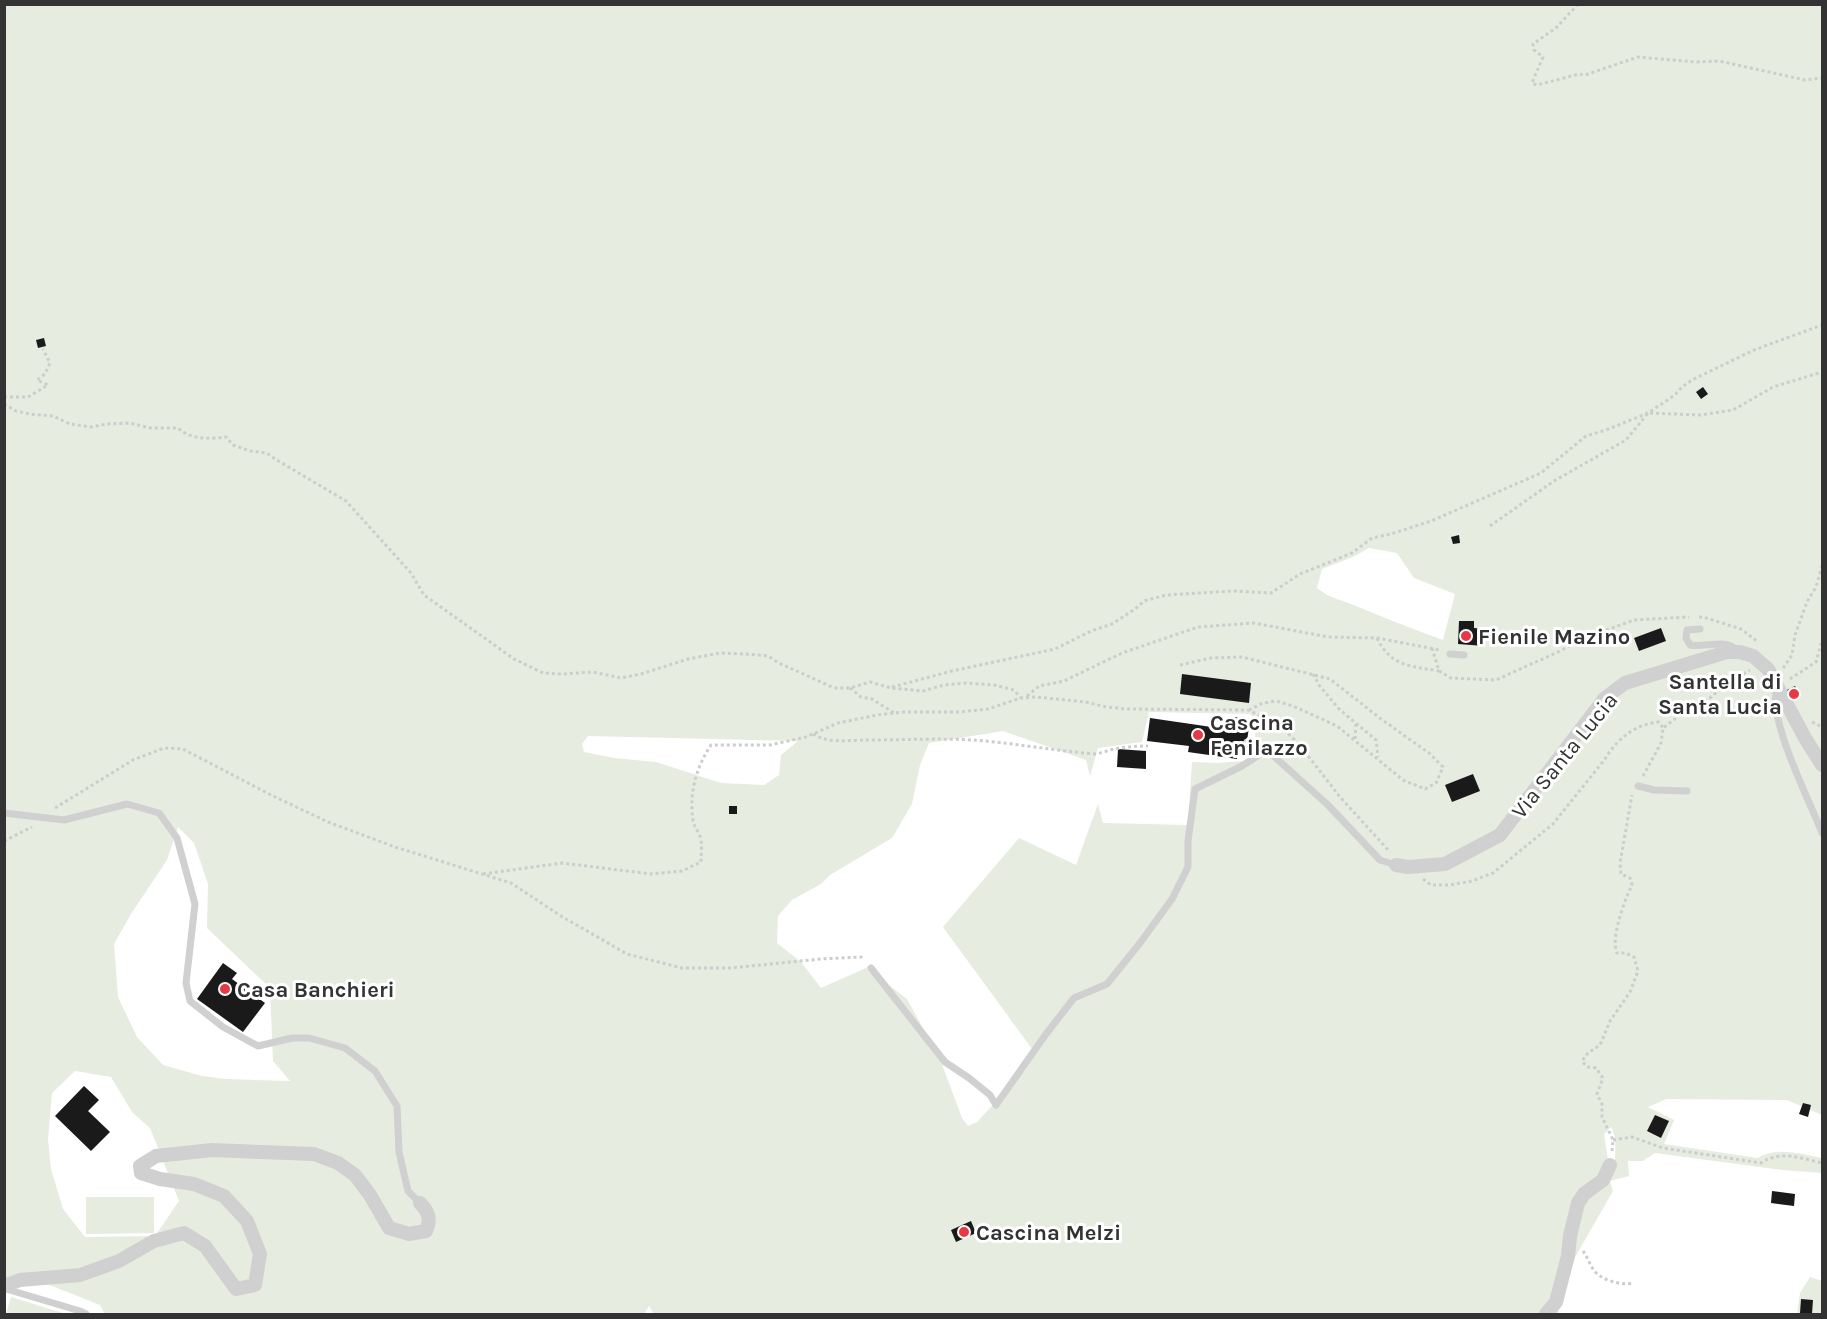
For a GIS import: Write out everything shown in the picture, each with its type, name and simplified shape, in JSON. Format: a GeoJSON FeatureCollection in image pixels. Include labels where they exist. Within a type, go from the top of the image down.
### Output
{"type":"FeatureCollection","features":[{"type":"Feature","properties":{"kind":"street","name":"Via Santa Lucia"},"geometry":{"type":"LineString","coordinates":[[1402,866],[1445,864],[1500,835],[1605,698],[1624,683],[1727,652],[1737,652]]}},
{"type":"Feature","properties":{"kind":"street"},"geometry":{"type":"LineString","coordinates":[[1737,652],[1753,656],[1771,673],[1822,765]]}},
{"type":"Feature","properties":{"kind":"street"},"geometry":{"type":"LineString","coordinates":[[4,1287],[20,1280],[80,1275],[119,1261],[154,1241],[184,1233],[205,1246],[236,1289],[255,1285],[260,1254],[247,1221],[224,1196],[194,1184],[160,1179],[141,1173],[140,1166],[156,1156],[212,1150],[314,1154],[338,1163],[355,1175],[370,1195],[389,1228],[409,1234],[426,1231],[430,1221],[426,1209],[420,1203]]}},
{"type":"Feature","properties":{"kind":"street"},"geometry":{"type":"LineString","coordinates":[[1546,1314],[1556,1302],[1568,1257],[1573,1220],[1578,1203],[1584,1194],[1603,1180],[1610,1165]]}},
{"type":"Feature","properties":{"kind":"lane"},"geometry":{"type":"LineString","coordinates":[[1700,629],[1687,630],[1686,638],[1690,645],[1728,644],[1734,646],[1737,652]]}},
{"type":"Feature","properties":{"kind":"lane"},"geometry":{"type":"LineString","coordinates":[[1450,654],[1464,655]]}},
{"type":"Feature","properties":{"kind":"lane"},"geometry":{"type":"LineString","coordinates":[[1778,686],[1775,700],[1781,736],[1822,833]]}},
{"type":"Feature","properties":{"kind":"lane"},"geometry":{"type":"LineString","coordinates":[[1247,742],[1267,750],[1328,805],[1380,860],[1402,866]]}},
{"type":"Feature","properties":{"kind":"lane"},"geometry":{"type":"LineString","coordinates":[[871,968],[945,1062],[983,1089],[996,1105],[1074,998],[1107,984],[1172,899],[1188,867],[1188,841],[1195,789],[1242,766],[1267,750]]}},
{"type":"Feature","properties":{"kind":"lane"},"geometry":{"type":"LineString","coordinates":[[1638,786],[1654,790],[1687,791]]}},
{"type":"Feature","properties":{"kind":"lane"},"geometry":{"type":"LineString","coordinates":[[4,813],[64,820],[127,804],[159,813],[177,838],[195,904],[186,983],[190,1001],[223,1027],[258,1046],[292,1038],[309,1038],[345,1048],[375,1071],[397,1106],[399,1152],[408,1191],[420,1203]]}},
{"type":"Feature","properties":{"kind":"lane"},"geometry":{"type":"LineString","coordinates":[[4,1287],[86,1314]]}},
{"type":"Feature","properties":{"kind":"path"},"geometry":{"type":"LineString","coordinates":[[1578,4],[1556,27],[1533,44],[1534,50],[1543,57],[1532,83],[1537,86],[1579,74],[1585,75],[1638,57],[1695,62],[1719,61],[1805,80],[1822,78]]}},
{"type":"Feature","properties":{"kind":"path"},"geometry":{"type":"LineString","coordinates":[[891,688],[952,671],[1055,649],[1091,631],[1112,624],[1136,609],[1144,601],[1166,595],[1233,591],[1271,593],[1300,574],[1352,553],[1372,538],[1431,521],[1540,473],[1586,436],[1648,413],[1675,395],[1692,380],[1754,350],[1822,325]]}},
{"type":"Feature","properties":{"kind":"path"},"geometry":{"type":"LineString","coordinates":[[4,397],[28,397],[48,385],[37,380],[45,374],[50,363],[43,349]]}},
{"type":"Feature","properties":{"kind":"path"},"geometry":{"type":"LineString","coordinates":[[1648,413],[1700,414],[1733,410],[1773,387],[1822,372]]}},
{"type":"Feature","properties":{"kind":"path"},"geometry":{"type":"LineString","coordinates":[[4,404],[16,411],[53,416],[70,424],[91,427],[130,423],[150,428],[178,428],[184,434],[198,437],[226,437],[233,445],[250,451],[267,453],[346,501],[411,573],[424,595],[514,659],[543,673],[594,672],[621,678],[688,659],[720,653],[746,654],[768,657],[834,688],[850,688],[870,682],[891,688],[923,691],[944,685],[966,683],[994,685],[1014,690],[1023,698]]}},
{"type":"Feature","properties":{"kind":"path"},"geometry":{"type":"LineString","coordinates":[[1490,526],[1554,481],[1626,440],[1648,413]]}},
{"type":"Feature","properties":{"kind":"path"},"geometry":{"type":"LineString","coordinates":[[1778,661],[1781,671],[1792,655],[1795,635],[1807,602],[1816,587],[1822,566]]}},
{"type":"Feature","properties":{"kind":"path"},"geometry":{"type":"LineString","coordinates":[[1377,638],[1390,658],[1403,664],[1439,671],[1451,678],[1497,680],[1582,639],[1634,620],[1703,617],[1741,630],[1766,647]]}},
{"type":"Feature","properties":{"kind":"path"},"geometry":{"type":"LineString","coordinates":[[1023,698],[1039,686],[1064,681],[1122,653],[1198,627],[1254,623],[1328,637],[1377,638],[1432,648],[1450,654]]}},
{"type":"Feature","properties":{"kind":"path"},"geometry":{"type":"LineString","coordinates":[[1778,686],[1816,662],[1822,644]]}},
{"type":"Feature","properties":{"kind":"path"},"geometry":{"type":"LineString","coordinates":[[1432,648],[1439,671]]}},
{"type":"Feature","properties":{"kind":"path"},"geometry":{"type":"LineString","coordinates":[[483,874],[562,863],[651,874],[682,871],[700,862],[701,839],[693,824],[692,801],[694,783],[701,760],[711,744],[770,745],[813,734],[838,723],[894,713],[988,709],[1023,698],[1036,697],[1086,702],[1128,709],[1249,710],[1276,701],[1293,706],[1337,726],[1403,780],[1425,789],[1436,783],[1443,767],[1429,753],[1330,679],[1242,657],[1211,658],[1180,665]]}},
{"type":"Feature","properties":{"kind":"path"},"geometry":{"type":"LineString","coordinates":[[1610,1165],[1613,1140],[1602,1118],[1602,1104],[1597,1094],[1603,1078],[1596,1068],[1587,1067],[1582,1061],[1588,1053],[1600,1045],[1610,1022],[1630,992],[1638,971],[1634,957],[1625,953],[1617,953],[1614,947],[1616,930],[1632,885],[1630,878],[1621,874],[1620,863],[1632,796],[1660,743],[1663,728],[1761,662]]}},
{"type":"Feature","properties":{"kind":"path"},"geometry":{"type":"LineString","coordinates":[[1313,674],[1339,709],[1376,740],[1378,758]]}},
{"type":"Feature","properties":{"kind":"path"},"geometry":{"type":"LineString","coordinates":[[850,688],[861,697],[872,699],[894,713]]}},
{"type":"Feature","properties":{"kind":"path"},"geometry":{"type":"LineString","coordinates":[[1249,710],[1282,728],[1299,744],[1340,797],[1402,866],[1431,885],[1450,885],[1472,881],[1493,873],[1553,824],[1612,747],[1624,735],[1649,723],[1659,722],[1663,728]]}},
{"type":"Feature","properties":{"kind":"path"},"geometry":{"type":"LineString","coordinates":[[1354,740],[1356,723]]}},
{"type":"Feature","properties":{"kind":"path"},"geometry":{"type":"LineString","coordinates":[[813,734],[819,738],[834,740],[934,738],[976,740],[1097,754],[1129,746],[1148,746]]}},
{"type":"Feature","properties":{"kind":"path"},"geometry":{"type":"LineString","coordinates":[[4,841],[31,828],[39,817],[133,760],[164,748],[183,749],[328,822],[395,848],[511,883],[561,916],[627,954],[682,968],[730,968],[861,957],[871,968]]}},
{"type":"Feature","properties":{"kind":"path"},"geometry":{"type":"LineString","coordinates":[[1613,1140],[1632,1137],[1663,1148],[1761,1163],[1771,1156],[1788,1156],[1822,1163]]}},
{"type":"Feature","properties":{"kind":"path"},"geometry":{"type":"LineString","coordinates":[[1569,1243],[1578,1245],[1599,1276],[1625,1285],[1634,1283]]}},
{"type":"Feature","properties":{"kind":"shaded area"},"geometry":{"type":"Polygon","coordinates":[[[4,5],[1822,5],[1822,1115],[1787,1100],[1666,1099],[1648,1107],[1674,1120],[1664,1144],[1758,1158],[1773,1152],[1798,1153],[1822,1158],[1822,1173],[1655,1153],[1643,1161],[1628,1161],[1629,1176],[1610,1181],[1613,1191],[1574,1259],[1575,1227],[1578,1215],[1584,1204],[1604,1188],[1612,1175],[1615,1145],[1611,1127],[1604,1134],[1608,1160],[1602,1172],[1579,1192],[1573,1202],[1564,1253],[1553,1293],[1559,1314],[654,1314],[649,1306],[644,1314],[105,1314],[100,1305],[47,1284],[5,1284],[4,5]],[[1369,548],[1322,569],[1317,588],[1333,598],[1443,640],[1455,594],[1414,578],[1397,553],[1369,548]],[[1149,712],[1142,742],[1098,748],[1090,776],[1086,760],[1003,731],[929,743],[920,765],[912,804],[892,838],[792,900],[778,916],[777,943],[801,962],[821,988],[866,968],[907,999],[940,1059],[962,1118],[968,1126],[977,1122],[1026,1069],[1035,1053],[943,927],[1019,838],[1076,865],[1098,804],[1103,823],[1188,825],[1192,762],[1243,761],[1254,753],[1256,722],[1250,714],[1149,712]],[[588,736],[582,744],[584,752],[614,758],[656,762],[721,783],[764,785],[779,775],[781,755],[798,741],[588,736]],[[178,827],[167,860],[114,944],[118,997],[137,1037],[163,1065],[202,1076],[290,1081],[273,1061],[270,988],[207,928],[208,884],[194,843],[178,827]],[[75,1071],[52,1093],[48,1139],[51,1169],[63,1209],[85,1237],[155,1236],[179,1201],[150,1128],[132,1112],[111,1077],[75,1071]]]}},
{"type":"Feature","properties":{"kind":"shaded area"},"geometry":{"type":"Polygon","coordinates":[[[86,1197],[154,1197],[154,1233],[86,1234],[86,1197]]]}},
{"type":"Feature","properties":{"kind":"shaded area"},"geometry":{"type":"Polygon","coordinates":[[[1810,1277],[1822,1281],[1822,1314],[1797,1314],[1800,1293],[1810,1277]]]}},
{"type":"Feature","properties":{"kind":"shaded area"},"geometry":{"type":"Polygon","coordinates":[[[11,1297],[66,1314],[6,1314],[11,1297]]]}},
{"type":"Feature","properties":{"kind":"building"},"geometry":{"type":"Polygon","coordinates":[[[44,338],[46,346],[38,348],[36,340],[44,338]]]}},
{"type":"Feature","properties":{"kind":"building"},"geometry":{"type":"Polygon","coordinates":[[[1703,387],[1708,394],[1701,399],[1696,392],[1703,387]]]}},
{"type":"Feature","properties":{"kind":"building"},"geometry":{"type":"Polygon","coordinates":[[[1459,535],[1460,543],[1453,544],[1451,537],[1459,535]]]}},
{"type":"Feature","properties":{"kind":"building","name":"Fienile Mazino"},"geometry":{"type":"Polygon","coordinates":[[[1459,621],[1474,621],[1474,628],[1485,629],[1484,646],[1458,644],[1459,621]]]}},
{"type":"Feature","properties":{"kind":"building"},"geometry":{"type":"Polygon","coordinates":[[[1661,628],[1666,641],[1639,651],[1634,638],[1661,628]]]}},
{"type":"Feature","properties":{"kind":"building"},"geometry":{"type":"Polygon","coordinates":[[[1182,674],[1251,683],[1249,703],[1180,694],[1182,674]]]}},
{"type":"Feature","properties":{"kind":"building","name":"Santella di Santa Lucia"},"geometry":{"type":"Polygon","coordinates":[[[1795,686],[1800,697],[1793,701],[1787,690],[1795,686]]]}},
{"type":"Feature","properties":{"kind":"building","name":"Cascina Fenilazzo"},"geometry":{"type":"Polygon","coordinates":[[[1234,717],[1250,719],[1246,749],[1238,748],[1237,759],[1188,752],[1189,746],[1147,741],[1150,718],[1232,730],[1234,717]]]}},
{"type":"Feature","properties":{"kind":"building"},"geometry":{"type":"Polygon","coordinates":[[[1118,749],[1146,751],[1146,769],[1117,767],[1118,749]]]}},
{"type":"Feature","properties":{"kind":"building"},"geometry":{"type":"Polygon","coordinates":[[[1473,774],[1480,791],[1452,802],[1445,785],[1473,774]]]}},
{"type":"Feature","properties":{"kind":"building"},"geometry":{"type":"Polygon","coordinates":[[[729,806],[737,806],[737,814],[729,814],[729,806]]]}},
{"type":"Feature","properties":{"kind":"building","name":"Casa Banchieri"},"geometry":{"type":"Polygon","coordinates":[[[223,963],[237,973],[232,979],[265,1003],[243,1032],[197,999],[223,963]]]}},
{"type":"Feature","properties":{"kind":"building"},"geometry":{"type":"Polygon","coordinates":[[[84,1086],[99,1100],[88,1111],[110,1132],[91,1151],[55,1116],[84,1086]]]}},
{"type":"Feature","properties":{"kind":"building"},"geometry":{"type":"Polygon","coordinates":[[[1803,1103],[1811,1105],[1808,1117],[1799,1114],[1803,1103]]]}},
{"type":"Feature","properties":{"kind":"building"},"geometry":{"type":"Polygon","coordinates":[[[1655,1115],[1669,1121],[1661,1138],[1647,1131],[1655,1115]]]}},
{"type":"Feature","properties":{"kind":"building"},"geometry":{"type":"Polygon","coordinates":[[[1772,1191],[1795,1194],[1794,1206],[1771,1203],[1772,1191]]]}},
{"type":"Feature","properties":{"kind":"building","name":"Cascina Melzi"},"geometry":{"type":"Polygon","coordinates":[[[971,1221],[976,1233],[956,1242],[951,1230],[971,1221]]]}},
{"type":"Feature","properties":{"kind":"building"},"geometry":{"type":"Polygon","coordinates":[[[1801,1299],[1813,1300],[1812,1314],[1800,1313],[1801,1299]]]}},
{"type":"Feature","properties":{"kind":"place","name":"Fienile Mazino"},"geometry":{"type":"Point","coordinates":[1466,636]}},
{"type":"Feature","properties":{"kind":"place","name":"Santella di Santa Lucia"},"geometry":{"type":"Point","coordinates":[1794,694]}},
{"type":"Feature","properties":{"kind":"place","name":"Cascina Fenilazzo"},"geometry":{"type":"Point","coordinates":[1198,735]}},
{"type":"Feature","properties":{"kind":"place","name":"Casa Banchieri"},"geometry":{"type":"Point","coordinates":[225,989]}},
{"type":"Feature","properties":{"kind":"place","name":"Cascina Melzi"},"geometry":{"type":"Point","coordinates":[964,1232]}}]}
